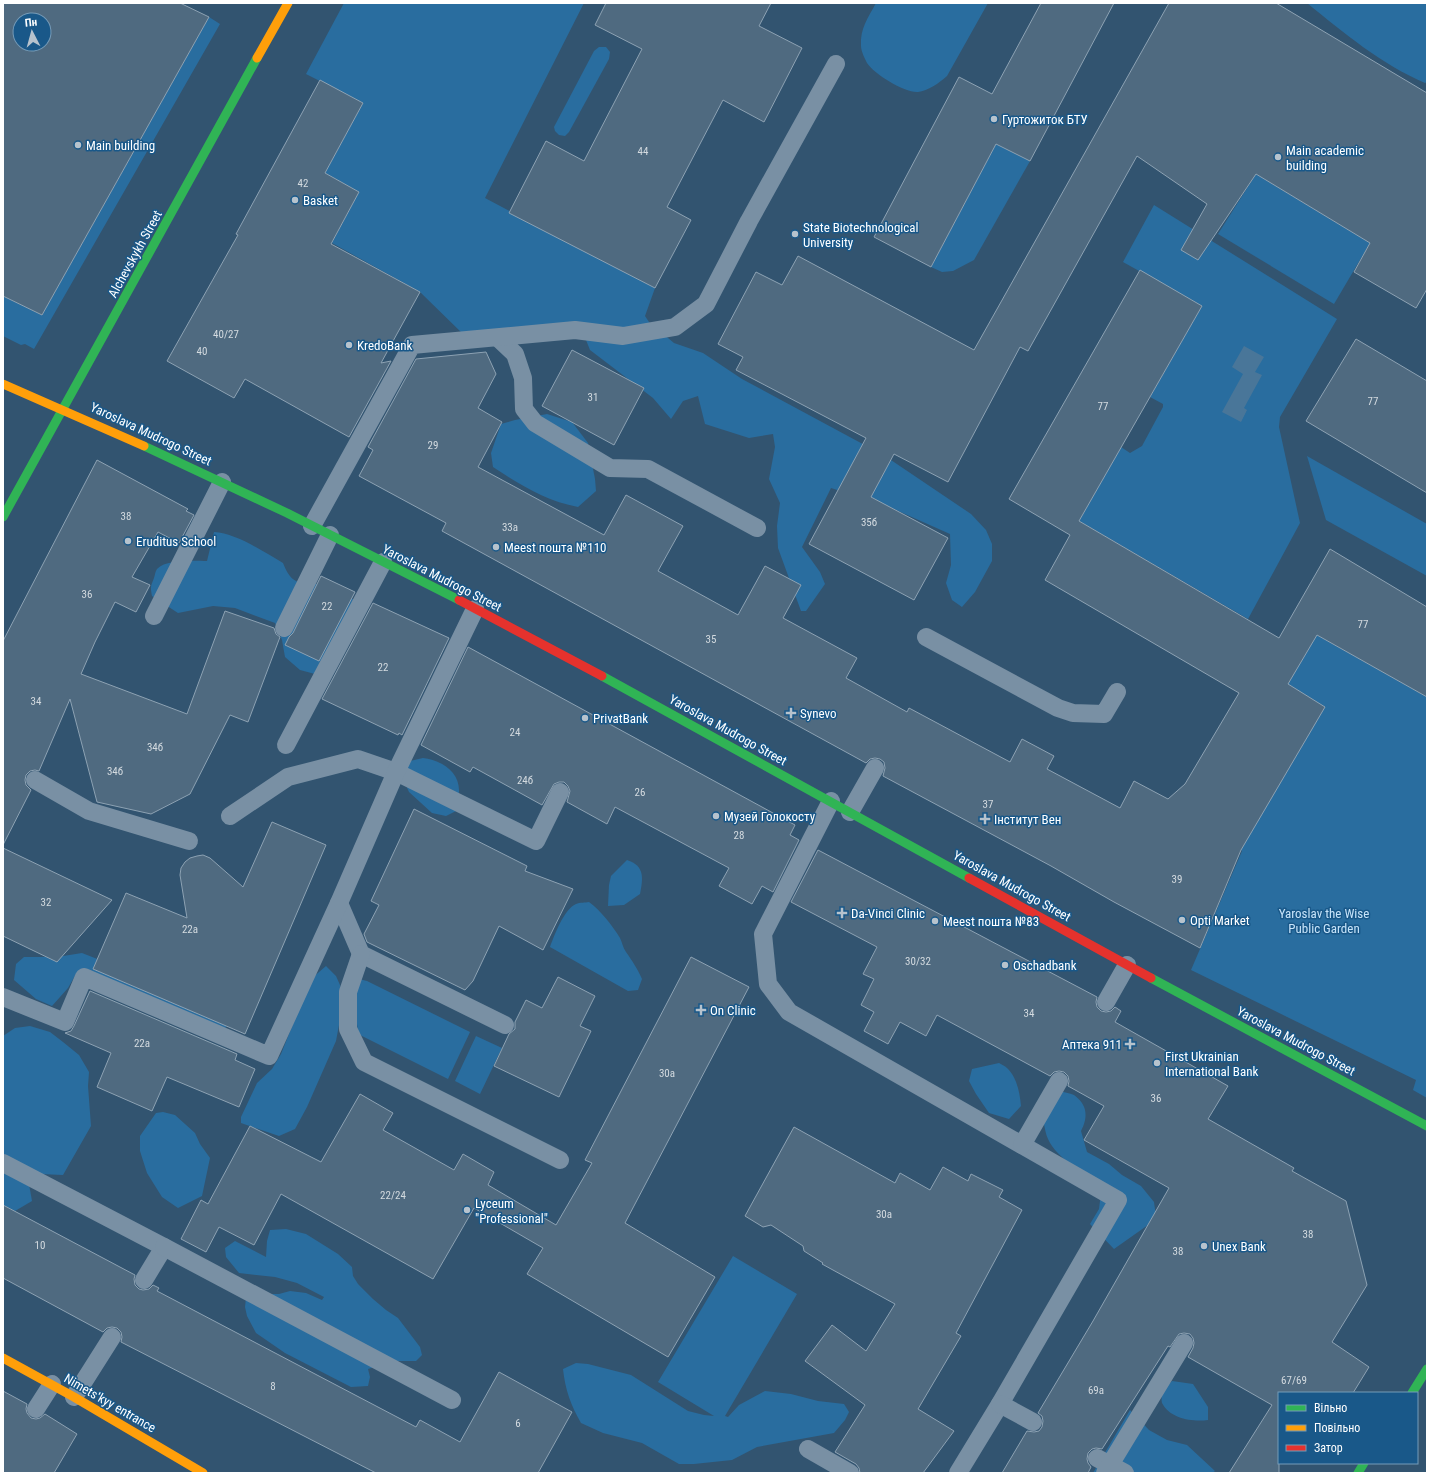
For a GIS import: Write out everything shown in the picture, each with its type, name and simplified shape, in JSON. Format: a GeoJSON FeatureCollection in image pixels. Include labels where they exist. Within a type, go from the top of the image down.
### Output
{"type":"FeatureCollection","features":[{"type":"Feature","properties":{"kind":"street","name":"Alchevskykh Street"},"geometry":{"type":"LineString","coordinates":[[3,517],[288,3]]}},
{"type":"Feature","properties":{"kind":"street","name":"Yaroslava Mudrogo Street"},"geometry":{"type":"LineString","coordinates":[[3,384],[64,409],[222,482],[475,609],[850,812],[1127,965],[1427,1126]]}},
{"type":"Feature","properties":{"kind":"street"},"geometry":{"type":"LineString","coordinates":[[1417,1121],[1427,1122]]}},
{"type":"Feature","properties":{"kind":"street"},"geometry":{"type":"LineString","coordinates":[[1417,1121],[1427,1137]]}},
{"type":"Feature","properties":{"kind":"street","name":"Nimetsʹkyy entrance"},"geometry":{"type":"LineString","coordinates":[[3,1358],[52,1384],[203,1473]]}},
{"type":"Feature","properties":{"kind":"street"},"geometry":{"type":"LineString","coordinates":[[1413,1392],[1427,1369]]}},
{"type":"Feature","properties":{"kind":"street"},"geometry":{"type":"LineString","coordinates":[[1358,1473],[1363,1464]]}},
{"type":"Feature","properties":{"kind":"lane"},"geometry":{"type":"LineString","coordinates":[[312,526],[412,345],[575,330],[623,336],[674,327],[706,304],[749,221],[836,64]]}},
{"type":"Feature","properties":{"kind":"lane"},"geometry":{"type":"LineString","coordinates":[[498,338],[515,354],[523,378],[524,409],[535,423],[610,468],[648,469],[757,528]]}},
{"type":"Feature","properties":{"kind":"lane"},"geometry":{"type":"LineString","coordinates":[[154,616],[222,482]]}},
{"type":"Feature","properties":{"kind":"lane"},"geometry":{"type":"LineString","coordinates":[[284,628],[330,535]]}},
{"type":"Feature","properties":{"kind":"lane"},"geometry":{"type":"LineString","coordinates":[[286,745],[383,562]]}},
{"type":"Feature","properties":{"kind":"lane"},"geometry":{"type":"LineString","coordinates":[[3,997],[65,1022],[84,977],[269,1056],[339,903],[396,772],[475,609]]}},
{"type":"Feature","properties":{"kind":"lane"},"geometry":{"type":"LineString","coordinates":[[926,637],[1058,708],[1073,713],[1104,714],[1117,692]]}},
{"type":"Feature","properties":{"kind":"lane"},"geometry":{"type":"LineString","coordinates":[[230,816],[288,777],[358,759],[396,772],[536,841],[560,792]]}},
{"type":"Feature","properties":{"kind":"lane"},"geometry":{"type":"LineString","coordinates":[[850,812],[875,768]]}},
{"type":"Feature","properties":{"kind":"lane"},"geometry":{"type":"LineString","coordinates":[[35,780],[89,811],[189,840]]}},
{"type":"Feature","properties":{"kind":"lane"},"geometry":{"type":"LineString","coordinates":[[831,802],[763,934],[768,984],[790,1012],[1118,1200],[1000,1404],[958,1473]]}},
{"type":"Feature","properties":{"kind":"lane"},"geometry":{"type":"LineString","coordinates":[[339,903],[361,954],[505,1025]]}},
{"type":"Feature","properties":{"kind":"lane"},"geometry":{"type":"LineString","coordinates":[[361,954],[348,992],[348,1029],[364,1062],[560,1160]]}},
{"type":"Feature","properties":{"kind":"lane"},"geometry":{"type":"LineString","coordinates":[[1106,1002],[1127,965]]}},
{"type":"Feature","properties":{"kind":"lane"},"geometry":{"type":"LineString","coordinates":[[1022,1145],[1060,1081]]}},
{"type":"Feature","properties":{"kind":"lane"},"geometry":{"type":"LineString","coordinates":[[3,1164],[164,1247],[452,1400]]}},
{"type":"Feature","properties":{"kind":"lane"},"geometry":{"type":"LineString","coordinates":[[144,1280],[164,1247]]}},
{"type":"Feature","properties":{"kind":"lane"},"geometry":{"type":"LineString","coordinates":[[74,1397],[112,1337]]}},
{"type":"Feature","properties":{"kind":"lane"},"geometry":{"type":"LineString","coordinates":[[1125,1473],[1104,1465],[1184,1343]]}},
{"type":"Feature","properties":{"kind":"lane"},"geometry":{"type":"LineString","coordinates":[[36,1408],[52,1384]]}},
{"type":"Feature","properties":{"kind":"lane"},"geometry":{"type":"LineString","coordinates":[[1000,1404],[1033,1422]]}},
{"type":"Feature","properties":{"kind":"lane"},"geometry":{"type":"LineString","coordinates":[[808,1449],[850,1473]]}},
{"type":"Feature","properties":{"kind":"green space"},"geometry":{"type":"Polygon","coordinates":[[[344,3],[584,3],[485,198],[655,288],[645,316],[649,322],[674,343],[703,353],[742,379],[885,456],[971,514],[986,530],[992,544],[992,561],[975,592],[962,607],[952,600],[946,583],[951,565],[950,534],[887,506],[831,488],[802,547],[820,572],[825,584],[806,611],[801,611],[778,548],[777,526],[780,503],[769,479],[775,447],[773,434],[749,438],[705,424],[698,396],[683,401],[671,419],[653,398],[590,350],[584,335],[464,335],[420,292],[332,243],[359,192],[325,173],[363,103],[306,74],[344,3]]]}},
{"type":"Feature","properties":{"kind":"green space"},"geometry":{"type":"Polygon","coordinates":[[[876,3],[988,3],[947,76],[937,84],[918,92],[906,89],[890,82],[876,72],[867,63],[862,53],[861,40],[865,23],[876,3]]]}},
{"type":"Feature","properties":{"kind":"green space"},"geometry":{"type":"Polygon","coordinates":[[[1307,3],[1424,3],[1427,5],[1427,82],[1425,83],[1393,67],[1363,47],[1307,3]]]}},
{"type":"Feature","properties":{"kind":"green space"},"geometry":{"type":"Polygon","coordinates":[[[209,17],[220,24],[34,349],[25,344],[21,345],[3,336],[3,296],[42,315],[209,17]]]}},
{"type":"Feature","properties":{"kind":"green space"},"geometry":{"type":"Polygon","coordinates":[[[599,47],[606,47],[610,52],[609,59],[569,132],[565,136],[559,135],[555,131],[554,127],[594,51],[599,47]]]}},
{"type":"Feature","properties":{"kind":"green space"},"geometry":{"type":"Polygon","coordinates":[[[996,144],[1030,161],[974,260],[953,271],[942,272],[931,267],[996,144]]]}},
{"type":"Feature","properties":{"kind":"green space"},"geometry":{"type":"Polygon","coordinates":[[[1256,174],[1370,243],[1334,304],[1218,234],[1256,174]]]}},
{"type":"Feature","properties":{"kind":"green space"},"geometry":{"type":"Polygon","coordinates":[[[1154,205],[1337,319],[1280,417],[1279,427],[1300,523],[1248,619],[1079,521],[1121,447],[1130,453],[1142,446],[1163,407],[1163,404],[1150,397],[1202,306],[1123,262],[1154,205]]]}},
{"type":"Feature","properties":{"kind":"green space"},"geometry":{"type":"Polygon","coordinates":[[[547,414],[572,422],[588,443],[596,491],[578,507],[555,501],[534,492],[493,467],[491,453],[501,424],[547,414]]]}},
{"type":"Feature","properties":{"kind":"green space"},"geometry":{"type":"Polygon","coordinates":[[[1307,456],[1427,524],[1427,576],[1326,520],[1307,456]]]}},
{"type":"Feature","properties":{"kind":"green space"},"geometry":{"type":"Polygon","coordinates":[[[214,532],[223,533],[240,539],[283,563],[287,572],[297,581],[330,587],[361,604],[315,674],[300,670],[285,657],[282,640],[275,623],[235,608],[213,606],[178,613],[152,596],[151,586],[157,569],[161,566],[174,562],[207,561],[214,532]]]}},
{"type":"Feature","properties":{"kind":"green space","name":"Yaroslav the Wise Public Garden"},"geometry":{"type":"Polygon","coordinates":[[[1308,630],[1427,697],[1427,1098],[1413,1090],[1416,1080],[1191,970],[1242,851],[1278,688],[1308,630]]]}},
{"type":"Feature","properties":{"kind":"green space"},"geometry":{"type":"Polygon","coordinates":[[[423,758],[442,764],[453,773],[456,778],[459,792],[456,811],[446,816],[432,813],[409,792],[403,779],[410,761],[423,758]]]}},
{"type":"Feature","properties":{"kind":"green space"},"geometry":{"type":"Polygon","coordinates":[[[627,860],[640,869],[642,883],[640,894],[624,905],[608,906],[611,876],[627,860]]]}},
{"type":"Feature","properties":{"kind":"green space"},"geometry":{"type":"Polygon","coordinates":[[[589,902],[606,918],[620,938],[625,950],[642,979],[638,990],[628,991],[550,947],[560,923],[567,911],[576,904],[589,902]]]}},
{"type":"Feature","properties":{"kind":"green space"},"geometry":{"type":"Polygon","coordinates":[[[82,953],[212,1004],[230,1023],[224,1029],[76,974],[68,988],[52,1006],[36,999],[14,980],[16,964],[24,957],[57,957],[82,953]]]}},
{"type":"Feature","properties":{"kind":"green space"},"geometry":{"type":"Polygon","coordinates":[[[326,966],[336,976],[340,985],[343,1004],[336,1041],[307,1107],[295,1129],[279,1136],[241,1123],[241,1117],[257,1083],[272,1069],[281,1054],[311,979],[326,966]]]}},
{"type":"Feature","properties":{"kind":"green space"},"geometry":{"type":"Polygon","coordinates":[[[359,979],[367,981],[470,1032],[448,1079],[358,1034],[355,1003],[359,979]]]}},
{"type":"Feature","properties":{"kind":"green space"},"geometry":{"type":"Polygon","coordinates":[[[30,1026],[50,1032],[63,1042],[79,1055],[89,1072],[88,1086],[91,1126],[63,1175],[40,1174],[3,1158],[3,1036],[15,1028],[30,1026]]]}},
{"type":"Feature","properties":{"kind":"green space"},"geometry":{"type":"Polygon","coordinates":[[[476,1036],[502,1048],[480,1094],[455,1081],[476,1036]]]}},
{"type":"Feature","properties":{"kind":"green space"},"geometry":{"type":"Polygon","coordinates":[[[999,1063],[1007,1068],[1013,1076],[1020,1096],[1021,1106],[1009,1119],[989,1113],[969,1081],[972,1069],[999,1063]]]}},
{"type":"Feature","properties":{"kind":"green space"},"geometry":{"type":"Polygon","coordinates":[[[1059,1091],[1074,1095],[1079,1099],[1084,1107],[1086,1117],[1081,1131],[1087,1152],[1109,1164],[1122,1175],[1141,1186],[1154,1202],[1156,1217],[1148,1225],[1114,1249],[1090,1224],[1099,1209],[1102,1185],[1065,1159],[1052,1146],[1048,1139],[1044,1124],[1059,1091]]]}},
{"type":"Feature","properties":{"kind":"green space"},"geometry":{"type":"Polygon","coordinates":[[[163,1112],[175,1115],[195,1133],[200,1144],[210,1158],[202,1196],[178,1208],[162,1197],[147,1173],[140,1151],[140,1136],[156,1113],[163,1112]]]}},
{"type":"Feature","properties":{"kind":"green space"},"geometry":{"type":"Polygon","coordinates":[[[3,1172],[29,1184],[32,1201],[15,1211],[3,1205],[3,1172]]]}},
{"type":"Feature","properties":{"kind":"green space"},"geometry":{"type":"Polygon","coordinates":[[[286,1229],[306,1234],[338,1254],[352,1267],[353,1276],[358,1284],[373,1299],[398,1318],[420,1347],[422,1355],[416,1361],[394,1361],[368,1369],[370,1377],[368,1386],[351,1387],[285,1353],[256,1333],[247,1316],[245,1307],[246,1298],[279,1294],[290,1291],[306,1293],[322,1300],[324,1297],[297,1283],[275,1277],[239,1273],[226,1257],[225,1248],[235,1241],[266,1257],[267,1241],[270,1230],[286,1229]]]}},
{"type":"Feature","properties":{"kind":"green space"},"geometry":{"type":"Polygon","coordinates":[[[733,1256],[797,1294],[725,1416],[728,1417],[739,1405],[765,1391],[791,1394],[818,1401],[844,1404],[849,1412],[845,1420],[834,1433],[757,1447],[732,1460],[679,1464],[642,1443],[603,1433],[581,1423],[569,1397],[563,1369],[576,1363],[588,1364],[631,1375],[688,1411],[714,1416],[658,1382],[733,1256]]]}},
{"type":"Feature","properties":{"kind":"green space"},"geometry":{"type":"Polygon","coordinates":[[[1172,1381],[1193,1384],[1208,1407],[1208,1420],[1189,1420],[1170,1413],[1162,1403],[1162,1391],[1172,1381]]]}},
{"type":"Feature","properties":{"kind":"green space"},"geometry":{"type":"Polygon","coordinates":[[[1130,1410],[1149,1430],[1167,1440],[1187,1445],[1215,1471],[1212,1473],[1093,1473],[1130,1410]]]}},
{"type":"Feature","properties":{"kind":"shaded area"},"geometry":{"type":"Polygon","coordinates":[[[1244,346],[1264,357],[1255,372],[1262,375],[1244,408],[1247,410],[1241,422],[1222,412],[1243,374],[1232,367],[1244,346]]]}},
{"type":"Feature","properties":{"kind":"building","name":"Main building"},"geometry":{"type":"Polygon","coordinates":[[[3,3],[180,3],[209,17],[42,315],[3,296],[3,3]]]}},
{"type":"Feature","properties":{"kind":"building"},"geometry":{"type":"Polygon","coordinates":[[[606,3],[771,3],[759,26],[802,48],[764,122],[723,100],[667,207],[691,220],[655,288],[509,213],[546,141],[584,161],[642,49],[595,25],[606,3]]]}},
{"type":"Feature","properties":{"kind":"building","name":"Гуртожиток БТУ"},"geometry":{"type":"Polygon","coordinates":[[[1041,3],[1114,3],[1030,161],[996,144],[931,267],[874,237],[959,77],[992,94],[1041,3]]]}},
{"type":"Feature","properties":{"kind":"building"},"geometry":{"type":"Polygon","coordinates":[[[1169,3],[1276,3],[1427,93],[1427,289],[1416,308],[1354,272],[1370,243],[1256,174],[1198,260],[1181,250],[1207,204],[1137,156],[1028,351],[1020,347],[948,482],[894,454],[871,497],[948,538],[914,600],[809,544],[866,438],[736,370],[743,357],[718,344],[756,272],[782,285],[798,256],[974,350],[1169,3]]]}},
{"type":"Feature","properties":{"kind":"building"},"geometry":{"type":"Polygon","coordinates":[[[320,80],[363,103],[325,173],[359,192],[331,244],[420,292],[381,363],[391,361],[349,437],[245,379],[234,398],[167,361],[238,235],[236,234],[320,80]]]}},
{"type":"Feature","properties":{"kind":"building"},"geometry":{"type":"Polygon","coordinates":[[[1140,270],[1202,306],[1079,521],[1279,638],[1330,549],[1427,607],[1427,697],[1317,635],[1288,684],[1325,707],[1241,850],[1200,948],[883,776],[885,768],[884,762],[880,759],[870,759],[866,763],[442,531],[446,523],[359,476],[373,450],[368,447],[416,359],[486,352],[496,374],[478,408],[502,422],[478,467],[604,535],[626,495],[683,526],[658,571],[738,615],[765,566],[801,585],[783,618],[857,658],[846,678],[907,712],[909,708],[1010,762],[1022,739],[1054,756],[1047,769],[1120,808],[1134,781],[1168,799],[1185,784],[1239,693],[1045,580],[1070,535],[1009,499],[1140,270]]]}},
{"type":"Feature","properties":{"kind":"building"},"geometry":{"type":"Polygon","coordinates":[[[1356,339],[1427,381],[1427,493],[1306,421],[1356,339]]]}},
{"type":"Feature","properties":{"kind":"building"},"geometry":{"type":"Polygon","coordinates":[[[572,350],[644,388],[614,445],[542,406],[572,350]]]}},
{"type":"Feature","properties":{"kind":"building"},"geometry":{"type":"Polygon","coordinates":[[[97,460],[188,509],[186,511],[194,515],[179,543],[158,532],[132,577],[150,585],[136,612],[115,602],[81,674],[187,714],[225,611],[274,628],[276,634],[280,637],[248,722],[230,715],[190,794],[151,814],[97,802],[70,699],[39,771],[30,771],[26,775],[26,785],[31,790],[3,845],[3,641],[97,460]]]}},
{"type":"Feature","properties":{"kind":"building"},"geometry":{"type":"Polygon","coordinates":[[[321,576],[355,592],[319,661],[285,645],[293,633],[321,576]]]}},
{"type":"Feature","properties":{"kind":"building"},"geometry":{"type":"Polygon","coordinates":[[[373,603],[449,638],[402,735],[399,733],[398,735],[322,699],[373,603]]]}},
{"type":"Feature","properties":{"kind":"building"},"geometry":{"type":"Polygon","coordinates":[[[468,647],[795,825],[790,835],[799,840],[773,892],[762,886],[752,904],[719,886],[729,868],[615,807],[607,824],[567,802],[570,791],[564,782],[554,784],[542,805],[473,767],[470,772],[421,745],[468,647]]]}},
{"type":"Feature","properties":{"kind":"building"},"geometry":{"type":"Polygon","coordinates":[[[414,809],[527,866],[525,871],[573,889],[543,950],[499,926],[473,981],[465,990],[367,942],[364,934],[379,905],[371,901],[414,809]]]}},
{"type":"Feature","properties":{"kind":"building"},"geometry":{"type":"Polygon","coordinates":[[[272,822],[326,845],[245,1034],[93,969],[126,893],[187,918],[180,875],[181,868],[185,862],[190,858],[203,855],[210,858],[243,887],[272,822]]]}},
{"type":"Feature","properties":{"kind":"building"},"geometry":{"type":"Polygon","coordinates":[[[3,848],[112,900],[57,962],[3,936],[3,848]]]}},
{"type":"Feature","properties":{"kind":"building"},"geometry":{"type":"Polygon","coordinates":[[[818,850],[1097,997],[1097,1007],[1101,1011],[1111,1011],[1115,1007],[1121,1011],[1115,1022],[1228,1086],[1208,1119],[1294,1168],[1292,1171],[1346,1201],[1367,1285],[1332,1342],[1369,1367],[1354,1392],[1278,1392],[1279,1473],[1229,1473],[1272,1405],[1188,1357],[1194,1343],[1190,1334],[1184,1333],[1179,1334],[1170,1347],[1168,1346],[1102,1449],[1092,1449],[1088,1453],[1087,1459],[1091,1467],[1088,1473],[1002,1473],[1027,1431],[1039,1431],[1042,1427],[1042,1416],[1038,1413],[1093,1321],[1169,1188],[1084,1140],[1104,1106],[1068,1086],[1068,1076],[1064,1072],[1054,1072],[1050,1076],[937,1015],[926,1036],[900,1022],[888,1044],[864,1031],[874,1012],[861,1005],[874,979],[863,974],[877,947],[791,902],[818,850]]]}},
{"type":"Feature","properties":{"kind":"building"},"geometry":{"type":"Polygon","coordinates":[[[691,957],[749,987],[625,1223],[715,1277],[668,1357],[527,1274],[543,1248],[474,1208],[433,1279],[281,1194],[254,1245],[219,1227],[206,1252],[181,1239],[201,1200],[208,1204],[250,1126],[321,1162],[360,1094],[393,1113],[383,1130],[454,1170],[463,1154],[494,1172],[488,1185],[556,1225],[592,1163],[585,1160],[691,957]]]}},
{"type":"Feature","properties":{"kind":"building"},"geometry":{"type":"Polygon","coordinates":[[[558,977],[595,996],[580,1026],[591,1031],[559,1097],[494,1066],[509,1034],[515,1029],[515,1022],[526,1000],[542,1008],[558,977]]]}},
{"type":"Feature","properties":{"kind":"building"},"geometry":{"type":"Polygon","coordinates":[[[90,991],[237,1054],[235,1060],[255,1069],[239,1107],[167,1077],[152,1111],[97,1087],[111,1053],[65,1033],[71,1031],[74,1026],[90,991]]]}},
{"type":"Feature","properties":{"kind":"building"},"geometry":{"type":"Polygon","coordinates":[[[794,1127],[895,1183],[900,1173],[930,1190],[943,1167],[968,1181],[971,1174],[1003,1190],[999,1197],[1022,1210],[956,1333],[961,1336],[918,1409],[954,1431],[923,1473],[860,1473],[856,1464],[835,1452],[865,1405],[805,1361],[832,1325],[866,1351],[895,1304],[822,1264],[823,1263],[804,1251],[803,1246],[771,1225],[763,1227],[745,1216],[794,1127]]]}},
{"type":"Feature","properties":{"kind":"building"},"geometry":{"type":"Polygon","coordinates":[[[3,1205],[135,1275],[135,1285],[139,1289],[149,1289],[153,1285],[159,1288],[157,1291],[416,1427],[420,1420],[460,1442],[499,1372],[572,1412],[538,1473],[376,1473],[121,1342],[121,1332],[117,1328],[107,1328],[103,1332],[3,1278],[3,1205]]]}},
{"type":"Feature","properties":{"kind":"building"},"geometry":{"type":"Polygon","coordinates":[[[3,1391],[27,1404],[27,1413],[31,1418],[40,1418],[45,1414],[77,1434],[54,1473],[3,1473],[3,1391]]]}},
{"type":"Feature","properties":{"kind":"traffic: fast"},"geometry":{"type":"LineString","coordinates":[[3,517],[257,58]]}},
{"type":"Feature","properties":{"kind":"traffic: fast"},"geometry":{"type":"LineString","coordinates":[[144,446],[287,513],[459,600]]}},
{"type":"Feature","properties":{"kind":"traffic: fast"},"geometry":{"type":"LineString","coordinates":[[602,676],[969,878]]}},
{"type":"Feature","properties":{"kind":"traffic: fast"},"geometry":{"type":"LineString","coordinates":[[1151,978],[1427,1126]]}},
{"type":"Feature","properties":{"kind":"traffic: fast"},"geometry":{"type":"LineString","coordinates":[[1413,1392],[1427,1369]]}},
{"type":"Feature","properties":{"kind":"traffic: fast"},"geometry":{"type":"LineString","coordinates":[[1358,1473],[1363,1464]]}},
{"type":"Feature","properties":{"kind":"traffic: slow"},"geometry":{"type":"LineString","coordinates":[[257,58],[288,3]]}},
{"type":"Feature","properties":{"kind":"traffic: slow"},"geometry":{"type":"LineString","coordinates":[[3,384],[144,446]]}},
{"type":"Feature","properties":{"kind":"traffic: slow"},"geometry":{"type":"LineString","coordinates":[[3,1358],[74,1397],[203,1473]]}},
{"type":"Feature","properties":{"kind":"traffic: jam"},"geometry":{"type":"LineString","coordinates":[[459,600],[602,676]]}},
{"type":"Feature","properties":{"kind":"traffic: jam"},"geometry":{"type":"LineString","coordinates":[[969,878],[1151,978]]}},
{"type":"Feature","properties":{"kind":"place","name":"Гуртожиток БТУ"},"geometry":{"type":"Point","coordinates":[994,119]}},
{"type":"Feature","properties":{"kind":"place","name":"Main building"},"geometry":{"type":"Point","coordinates":[78,145]}},
{"type":"Feature","properties":{"kind":"place","name":"Main academic building"},"geometry":{"type":"Point","coordinates":[1278,157]}},
{"type":"Feature","properties":{"kind":"place","name":"Basket"},"geometry":{"type":"Point","coordinates":[295,200]}},
{"type":"Feature","properties":{"kind":"place","name":"State Biotechnological University"},"geometry":{"type":"Point","coordinates":[795,234]}},
{"type":"Feature","properties":{"kind":"place","name":"KredoBank"},"geometry":{"type":"Point","coordinates":[349,345]}},
{"type":"Feature","properties":{"kind":"place","name":"Eruditus School"},"geometry":{"type":"Point","coordinates":[128,541]}},
{"type":"Feature","properties":{"kind":"place","name":"Meest пошта №110"},"geometry":{"type":"Point","coordinates":[496,547]}},
{"type":"Feature","properties":{"kind":"place","name":"Synevo"},"geometry":{"type":"Point","coordinates":[791,713]}},
{"type":"Feature","properties":{"kind":"place","name":"PrivatBank"},"geometry":{"type":"Point","coordinates":[585,718]}},
{"type":"Feature","properties":{"kind":"place","name":"Музей Голокосту"},"geometry":{"type":"Point","coordinates":[716,816]}},
{"type":"Feature","properties":{"kind":"place","name":"Інститут Вен"},"geometry":{"type":"Point","coordinates":[985,819]}},
{"type":"Feature","properties":{"kind":"place","name":"Da-Vinci Сlinic"},"geometry":{"type":"Point","coordinates":[842,913]}},
{"type":"Feature","properties":{"kind":"place","name":"Opti Market"},"geometry":{"type":"Point","coordinates":[1182,920]}},
{"type":"Feature","properties":{"kind":"place","name":"Meest пошта №83"},"geometry":{"type":"Point","coordinates":[935,921]}},
{"type":"Feature","properties":{"kind":"place","name":"Oschadbank"},"geometry":{"type":"Point","coordinates":[1005,965]}},
{"type":"Feature","properties":{"kind":"place","name":"On Clinic"},"geometry":{"type":"Point","coordinates":[701,1010]}},
{"type":"Feature","properties":{"kind":"place","name":"Аптека 911"},"geometry":{"type":"Point","coordinates":[1130,1044]}},
{"type":"Feature","properties":{"kind":"place","name":"First Ukrainian International Bank"},"geometry":{"type":"Point","coordinates":[1157,1063]}},
{"type":"Feature","properties":{"kind":"place","name":"Lyceum \"Professional\""},"geometry":{"type":"Point","coordinates":[467,1210]}},
{"type":"Feature","properties":{"kind":"place","name":"Unex Bank"},"geometry":{"type":"Point","coordinates":[1204,1246]}}]}
